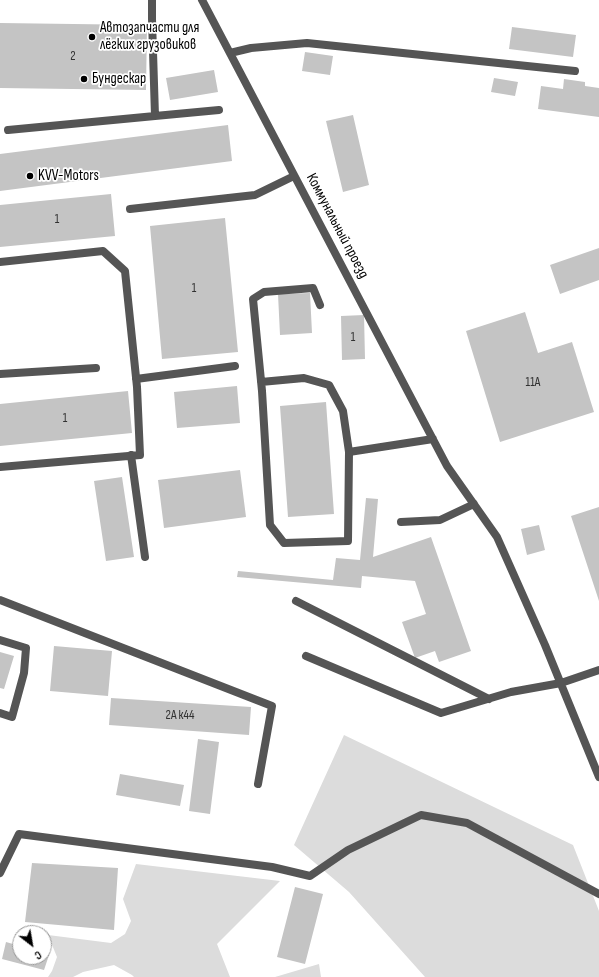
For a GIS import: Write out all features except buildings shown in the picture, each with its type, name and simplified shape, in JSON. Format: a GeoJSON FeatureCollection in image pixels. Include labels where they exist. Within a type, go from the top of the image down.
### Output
{"type":"FeatureCollection","features":[{"type":"Feature","properties":{"kind":"lane"},"geometry":{"type":"LineString","coordinates":[[152,0],[155,116]]}},
{"type":"Feature","properties":{"kind":"lane","name":"Коммунальный проезд"},"geometry":{"type":"LineString","coordinates":[[202,0],[447,466],[497,537],[545,645],[599,777]]}},
{"type":"Feature","properties":{"kind":"lane"},"geometry":{"type":"LineString","coordinates":[[230,53],[251,48],[308,43],[575,71]]}},
{"type":"Feature","properties":{"kind":"lane"},"geometry":{"type":"LineString","coordinates":[[8,130],[219,110]]}},
{"type":"Feature","properties":{"kind":"lane"},"geometry":{"type":"LineString","coordinates":[[130,209],[255,195],[294,176]]}},
{"type":"Feature","properties":{"kind":"lane"},"geometry":{"type":"LineString","coordinates":[[0,262],[103,251],[125,271],[136,379],[140,455],[0,467]]}},
{"type":"Feature","properties":{"kind":"lane"},"geometry":{"type":"LineString","coordinates":[[261,382],[304,378],[329,385],[343,410],[349,452],[348,541],[284,543],[270,525],[261,382],[253,299],[264,292],[313,288],[320,305]]}},
{"type":"Feature","properties":{"kind":"lane"},"geometry":{"type":"LineString","coordinates":[[136,379],[235,366]]}},
{"type":"Feature","properties":{"kind":"lane"},"geometry":{"type":"LineString","coordinates":[[0,374],[96,368]]}},
{"type":"Feature","properties":{"kind":"lane"},"geometry":{"type":"LineString","coordinates":[[349,452],[433,439]]}},
{"type":"Feature","properties":{"kind":"lane"},"geometry":{"type":"LineString","coordinates":[[131,455],[145,557]]}},
{"type":"Feature","properties":{"kind":"lane"},"geometry":{"type":"LineString","coordinates":[[401,522],[440,520],[474,504]]}},
{"type":"Feature","properties":{"kind":"lane"},"geometry":{"type":"LineString","coordinates":[[0,600],[272,706],[258,784]]}},
{"type":"Feature","properties":{"kind":"lane"},"geometry":{"type":"LineString","coordinates":[[296,601],[489,699]]}},
{"type":"Feature","properties":{"kind":"lane"},"geometry":{"type":"LineString","coordinates":[[0,640],[26,648],[24,673],[12,717],[0,713]]}},
{"type":"Feature","properties":{"kind":"lane"},"geometry":{"type":"LineString","coordinates":[[306,656],[441,713],[511,692],[561,683],[599,670]]}},
{"type":"Feature","properties":{"kind":"lane"},"geometry":{"type":"LineString","coordinates":[[0,872],[19,834],[272,867],[310,876],[348,850],[421,816],[467,823],[599,894]]}},
{"type":"Feature","properties":{"kind":"shaded area"},"geometry":{"type":"Polygon","coordinates":[[[344,735],[573,845],[599,911],[599,977],[425,977],[349,892],[294,845],[344,735]]]}},
{"type":"Feature","properties":{"kind":"shaded area"},"geometry":{"type":"Polygon","coordinates":[[[136,864],[280,881],[217,944],[230,977],[134,977],[114,965],[83,972],[73,977],[48,977],[57,957],[52,945],[52,936],[111,943],[125,934],[131,921],[123,899],[136,864]]]}},
{"type":"Feature","properties":{"kind":"shaded area"},"geometry":{"type":"Polygon","coordinates":[[[319,964],[321,977],[275,977],[319,964]]]}},
{"type":"Feature","properties":{"kind":"place","name":"Автозапчасти для лёгких грузовиков"},"geometry":{"type":"Point","coordinates":[92,37]}},
{"type":"Feature","properties":{"kind":"place","name":"Бундескар"},"geometry":{"type":"Point","coordinates":[84,79]}},
{"type":"Feature","properties":{"kind":"place","name":"KVV-Motors"},"geometry":{"type":"Point","coordinates":[30,176]}}]}
